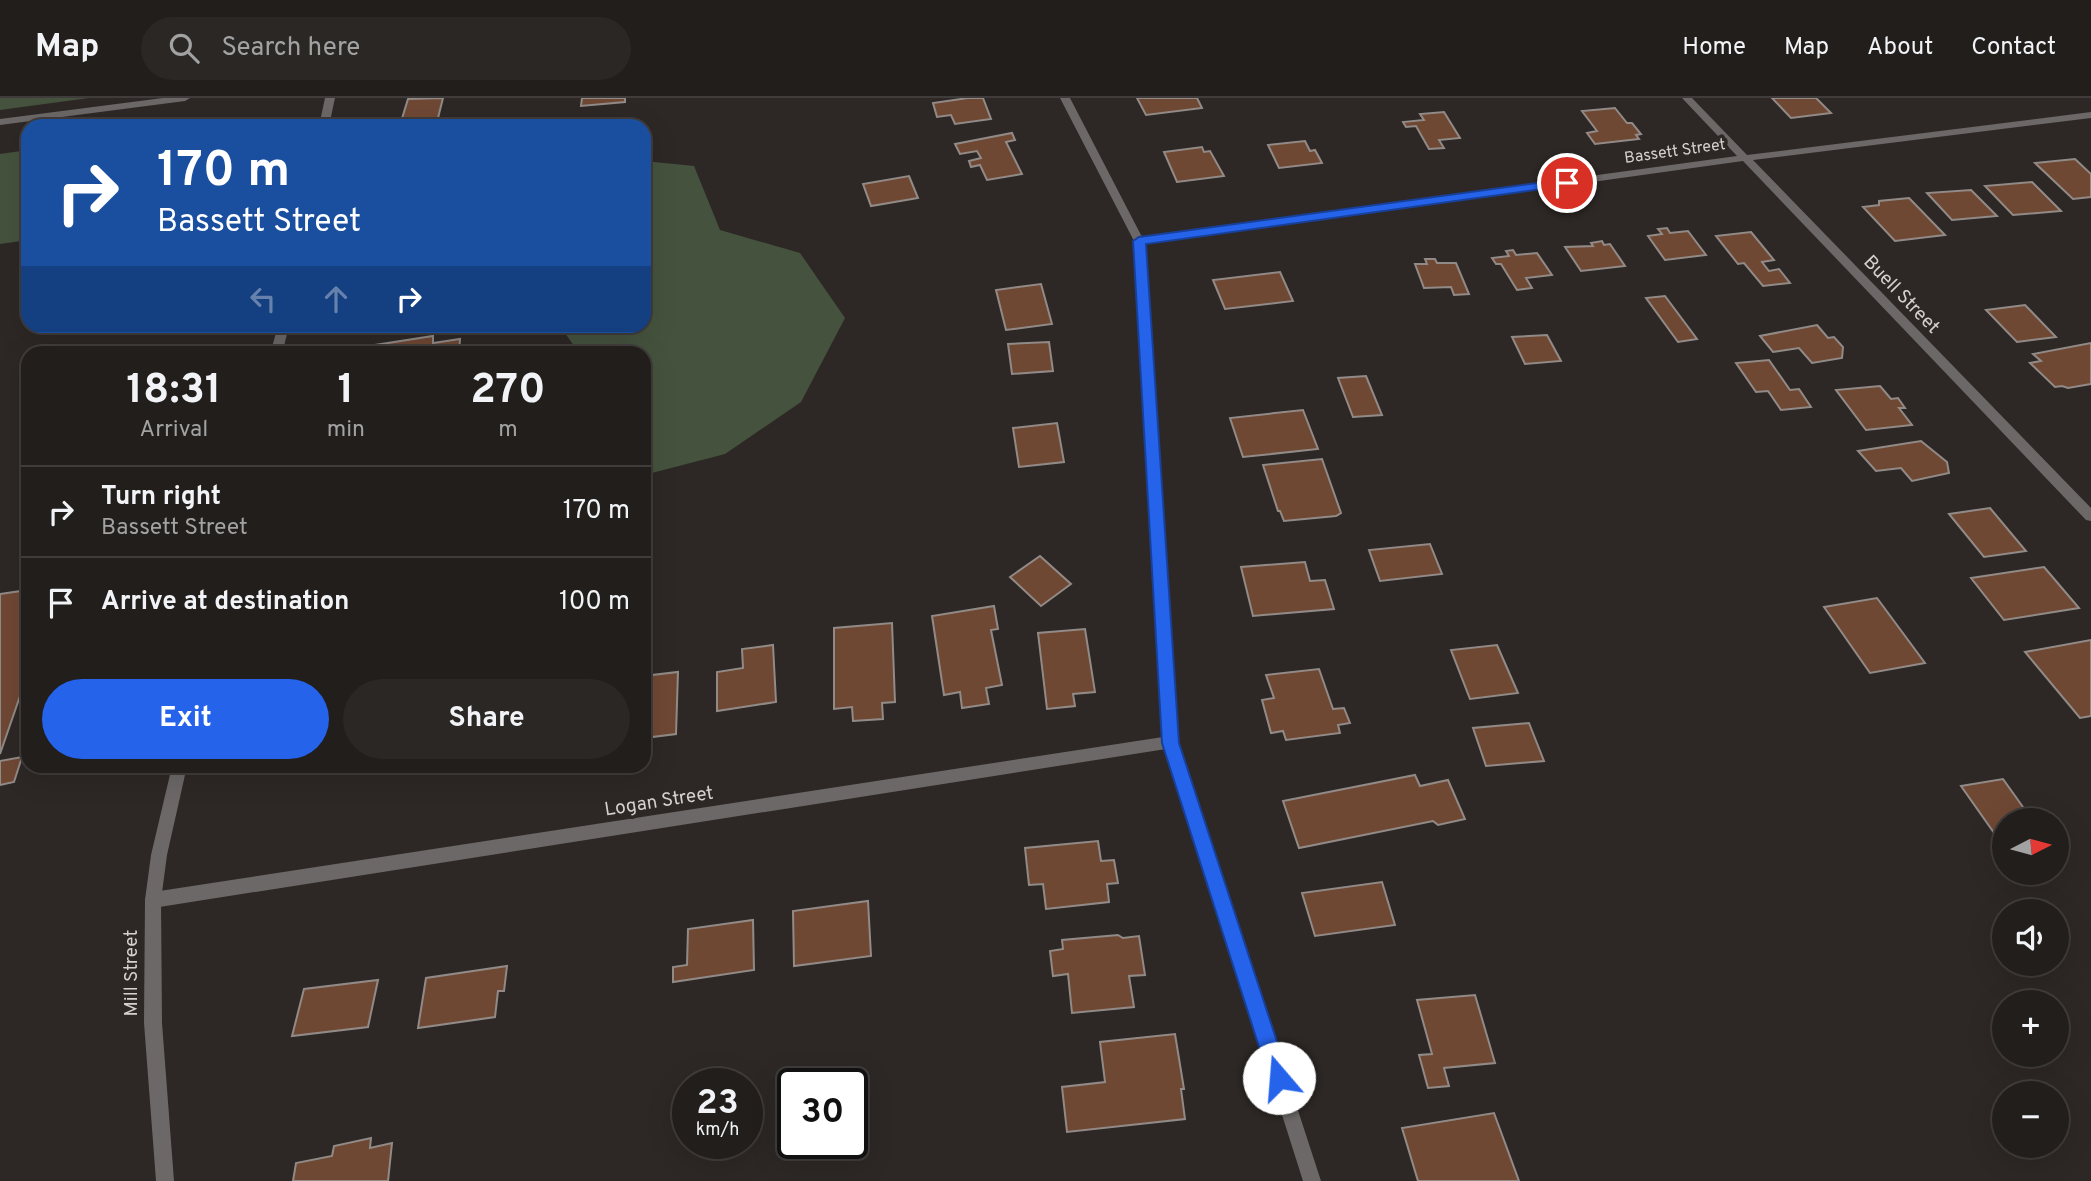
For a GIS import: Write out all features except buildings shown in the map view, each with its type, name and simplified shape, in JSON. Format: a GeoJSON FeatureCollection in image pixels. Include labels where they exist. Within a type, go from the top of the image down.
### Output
{"type":"FeatureCollection","features":[{"type":"Feature","properties":{"kind":"street"},"geometry":{"type":"LineString","coordinates":[[23,119],[185,98]]}},
{"type":"Feature","properties":{"kind":"street"},"geometry":{"type":"LineString","coordinates":[[326,119],[330,98]]}},
{"type":"Feature","properties":{"kind":"street"},"geometry":{"type":"LineString","coordinates":[[1065,98],[1139,241],[1171,743],[1312,1181]]}},
{"type":"Feature","properties":{"kind":"street","name":"Buell Street"},"geometry":{"type":"LineString","coordinates":[[1687,98],[2091,516]]}},
{"type":"Feature","properties":{"kind":"street","name":"Bassett Street"},"geometry":{"type":"LineString","coordinates":[[1139,241],[1745,158],[2091,115]]}},
{"type":"Feature","properties":{"kind":"street"},"geometry":{"type":"LineString","coordinates":[[0,122],[21,119]]}},
{"type":"Feature","properties":{"kind":"street","name":"Logan Street"},"geometry":{"type":"LineString","coordinates":[[153,900],[1171,743]]}},
{"type":"Feature","properties":{"kind":"street","name":"Mill Street"},"geometry":{"type":"LineString","coordinates":[[165,1181],[153,1023],[153,900],[159,855],[178,773]]}},
{"type":"Feature","properties":{"kind":"green space"},"geometry":{"type":"Polygon","coordinates":[[[0,98],[89,98],[0,110],[0,98]]]}},
{"type":"Feature","properties":{"kind":"green space"},"geometry":{"type":"Polygon","coordinates":[[[21,151],[21,241],[0,244],[0,154],[21,151]]]}},
{"type":"Feature","properties":{"kind":"green space"},"geometry":{"type":"Polygon","coordinates":[[[651,162],[694,166],[720,230],[800,253],[845,318],[801,402],[725,454],[651,473],[651,346],[574,346],[565,333],[651,333],[651,162]]]}},
{"type":"Feature","properties":{"kind":"route"},"geometry":{"type":"LineString","coordinates":[[1279,1078],[1171,743],[1139,241],[1567,183]]}}]}
